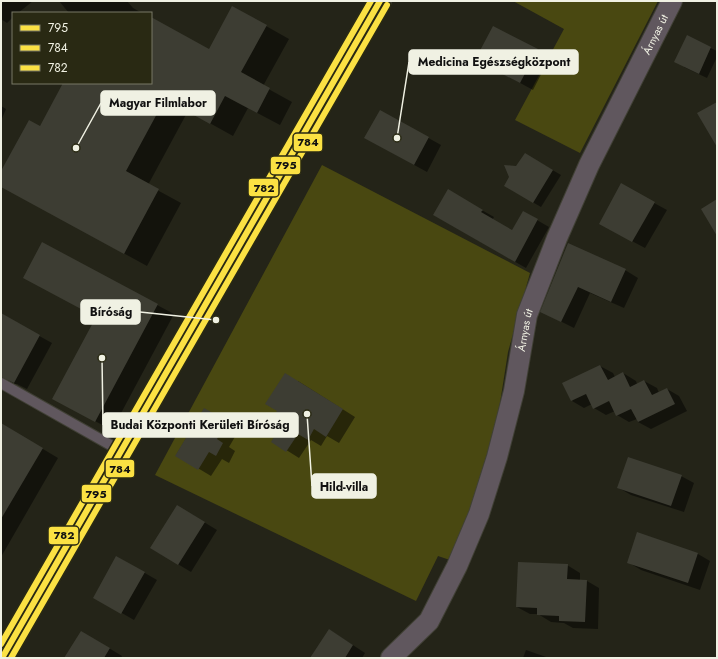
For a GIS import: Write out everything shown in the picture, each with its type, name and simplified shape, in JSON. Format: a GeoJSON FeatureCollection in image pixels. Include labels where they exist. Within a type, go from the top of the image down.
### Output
{"type":"FeatureCollection","features":[{"type":"Feature","properties":{"kind":"main road"},"geometry":{"type":"LineString","coordinates":[[2,658],[380,1]]}},
{"type":"Feature","properties":{"kind":"street","name":"Árnyas út"},"geometry":{"type":"LineString","coordinates":[[391,658],[430,621],[460,560],[479,514],[497,457],[514,390],[527,315],[557,238],[589,165],[672,1]]}},
{"type":"Feature","properties":{"kind":"lane"},"geometry":{"type":"LineString","coordinates":[[1,383],[121,451]]}},
{"type":"Feature","properties":{"kind":"shaded area"},"geometry":{"type":"Polygon","coordinates":[[[513,1],[658,1],[580,153],[515,120],[564,29],[513,1]]]}},
{"type":"Feature","properties":{"kind":"shaded area"},"geometry":{"type":"Polygon","coordinates":[[[322,165],[530,273],[508,352],[500,403],[485,466],[453,561],[438,556],[416,601],[155,475],[322,165]]]}},
{"type":"Feature","properties":{"kind":"building"},"geometry":{"type":"Polygon","coordinates":[[[232,6],[267,25],[241,72],[270,88],[257,113],[225,96],[210,124],[165,99],[126,171],[159,189],[124,254],[1,187],[1,171],[29,120],[40,126],[62,84],[152,84],[152,18],[209,49],[232,6]]]}},
{"type":"Feature","properties":{"kind":"building"},"geometry":{"type":"Polygon","coordinates":[[[493,26],[538,49],[520,83],[475,60],[493,26]]]}},
{"type":"Feature","properties":{"kind":"building"},"geometry":{"type":"Polygon","coordinates":[[[687,35],[711,47],[699,74],[674,62],[687,35]]]}},
{"type":"Feature","properties":{"kind":"building"},"geometry":{"type":"Polygon","coordinates":[[[717,102],[717,147],[697,113],[717,102]]]}},
{"type":"Feature","properties":{"kind":"building"},"geometry":{"type":"Polygon","coordinates":[[[380,110],[429,137],[414,165],[364,138],[380,110]]]}},
{"type":"Feature","properties":{"kind":"building"},"geometry":{"type":"Polygon","coordinates":[[[525,153],[553,170],[533,203],[504,186],[509,177],[504,165],[516,166],[525,153]]]}},
{"type":"Feature","properties":{"kind":"building"},"geometry":{"type":"Polygon","coordinates":[[[621,183],[655,202],[632,242],[599,224],[621,183]]]}},
{"type":"Feature","properties":{"kind":"building"},"geometry":{"type":"Polygon","coordinates":[[[448,189],[483,210],[481,212],[512,230],[523,211],[538,219],[515,262],[433,215],[448,189]]]}},
{"type":"Feature","properties":{"kind":"building"},"geometry":{"type":"Polygon","coordinates":[[[717,199],[717,236],[701,209],[717,199]]]}},
{"type":"Feature","properties":{"kind":"building"},"geometry":{"type":"Polygon","coordinates":[[[42,242],[158,304],[95,422],[52,399],[96,317],[23,278],[42,242]]]}},
{"type":"Feature","properties":{"kind":"building"},"geometry":{"type":"Polygon","coordinates":[[[568,243],[626,269],[611,302],[578,287],[561,322],[540,312],[568,243]]]}},
{"type":"Feature","properties":{"kind":"building"},"geometry":{"type":"Polygon","coordinates":[[[1,313],[40,335],[14,383],[1,377],[1,313]]]}},
{"type":"Feature","properties":{"kind":"building"},"geometry":{"type":"Polygon","coordinates":[[[600,365],[608,380],[623,372],[630,387],[644,380],[652,395],[667,388],[675,404],[638,422],[631,409],[616,416],[609,401],[593,409],[586,394],[571,401],[562,383],[600,365]]]}},
{"type":"Feature","properties":{"kind":"building"},"geometry":{"type":"Polygon","coordinates":[[[285,373],[343,409],[326,437],[314,429],[308,440],[298,434],[286,452],[271,442],[282,424],[272,417],[277,411],[265,404],[285,373]]]}},
{"type":"Feature","properties":{"kind":"building"},"geometry":{"type":"Polygon","coordinates":[[[204,408],[227,421],[217,439],[223,443],[216,456],[209,452],[198,470],[175,456],[204,408]]]}},
{"type":"Feature","properties":{"kind":"building"},"geometry":{"type":"Polygon","coordinates":[[[1,423],[43,448],[1,519],[1,423]]]}},
{"type":"Feature","properties":{"kind":"building"},"geometry":{"type":"Polygon","coordinates":[[[628,457],[682,475],[671,506],[617,488],[628,457]]]}},
{"type":"Feature","properties":{"kind":"building"},"geometry":{"type":"Polygon","coordinates":[[[177,505],[205,522],[178,565],[150,548],[177,505]]]}},
{"type":"Feature","properties":{"kind":"building"},"geometry":{"type":"Polygon","coordinates":[[[637,532],[698,553],[688,583],[627,563],[637,532]]]}},
{"type":"Feature","properties":{"kind":"building"},"geometry":{"type":"Polygon","coordinates":[[[116,556],[145,572],[121,614],[93,598],[116,556]]]}},
{"type":"Feature","properties":{"kind":"building"},"geometry":{"type":"Polygon","coordinates":[[[518,562],[568,564],[567,579],[587,580],[585,622],[559,621],[559,616],[537,615],[537,608],[516,607],[518,562]]]}},
{"type":"Feature","properties":{"kind":"building"},"geometry":{"type":"Polygon","coordinates":[[[329,629],[353,645],[345,658],[310,658],[329,629]]]}},
{"type":"Feature","properties":{"kind":"building"},"geometry":{"type":"Polygon","coordinates":[[[81,631],[110,648],[104,658],[64,658],[81,631]]]}},
{"type":"Feature","properties":{"kind":"transit line","name":"782"},"geometry":{"type":"LineString","coordinates":[[1,644],[371,1]]}},
{"type":"Feature","properties":{"kind":"transit line","name":"795"},"geometry":{"type":"LineString","coordinates":[[2,658],[380,1]]}},
{"type":"Feature","properties":{"kind":"transit line","name":"784"},"geometry":{"type":"LineString","coordinates":[[11,658],[387,5]]}},
{"type":"Feature","properties":{"kind":"place","name":"Medicina Egészségközpont"},"geometry":{"type":"Point","coordinates":[397,138]}},
{"type":"Feature","properties":{"kind":"place","name":"Magyar Filmlabor"},"geometry":{"type":"Point","coordinates":[76,148]}},
{"type":"Feature","properties":{"kind":"place","name":"Bíróság"},"geometry":{"type":"Point","coordinates":[216,320]}},
{"type":"Feature","properties":{"kind":"place","name":"Budai Központi Kerületi Bíróság"},"geometry":{"type":"Point","coordinates":[102,358]}},
{"type":"Feature","properties":{"kind":"place","name":"Hild-villa"},"geometry":{"type":"Point","coordinates":[307,414]}}]}
